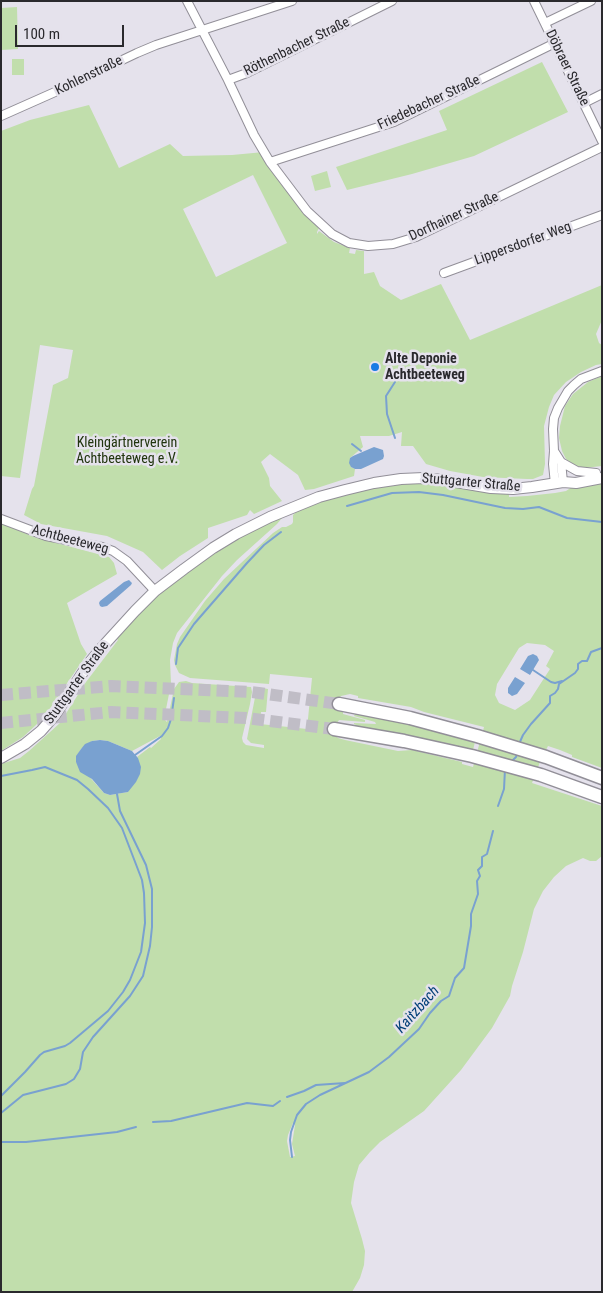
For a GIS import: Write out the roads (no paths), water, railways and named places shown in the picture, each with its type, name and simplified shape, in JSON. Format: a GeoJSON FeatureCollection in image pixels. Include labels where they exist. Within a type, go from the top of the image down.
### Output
{"type":"FeatureCollection","features":[{"type":"Feature","properties":{"kind":"highway"},"geometry":{"type":"LineString","coordinates":[[339,704],[410,718],[477,736],[546,757],[602,778]]}},
{"type":"Feature","properties":{"kind":"highway"},"geometry":{"type":"LineString","coordinates":[[334,729],[404,741],[472,756],[541,775],[602,796]]}},
{"type":"Feature","properties":{"kind":"main road","name":"Stuttgarter Straße"},"geometry":{"type":"LineString","coordinates":[[1,758],[25,744],[55,715],[89,663],[155,591],[213,548],[236,534],[286,510],[319,497],[374,483],[401,479],[444,480],[491,488],[513,489],[532,488],[559,483],[576,477],[600,474]]}},
{"type":"Feature","properties":{"kind":"street","name":"Dorfhainer Straße"},"geometry":{"type":"LineString","coordinates":[[187,1],[254,135],[270,162],[307,211],[332,234],[350,243],[368,246],[393,244],[416,236],[602,147]]}},
{"type":"Feature","properties":{"kind":"street","name":"Kohlenstraße"},"geometry":{"type":"LineString","coordinates":[[1,116],[56,92],[136,53],[164,42],[292,1]]}},
{"type":"Feature","properties":{"kind":"street","name":"Röthenbacher Straße"},"geometry":{"type":"LineString","coordinates":[[228,80],[392,1]]}},
{"type":"Feature","properties":{"kind":"street","name":"Döbraer Straße"},"geometry":{"type":"LineString","coordinates":[[534,1],[602,141]]}},
{"type":"Feature","properties":{"kind":"street","name":"Döbraer Straße"},"geometry":{"type":"LineString","coordinates":[[545,23],[591,1]]}},
{"type":"Feature","properties":{"kind":"street","name":"Friedebacher Straße"},"geometry":{"type":"LineString","coordinates":[[270,162],[394,122],[555,43]]}},
{"type":"Feature","properties":{"kind":"street"},"geometry":{"type":"LineString","coordinates":[[584,102],[602,94]]}},
{"type":"Feature","properties":{"kind":"street","name":"Lippersdorfer Weg"},"geometry":{"type":"LineString","coordinates":[[444,273],[602,215]]}},
{"type":"Feature","properties":{"kind":"street"},"geometry":{"type":"LineString","coordinates":[[559,483],[553,464],[554,418],[562,399],[568,391],[581,379],[602,371]]}},
{"type":"Feature","properties":{"kind":"street"},"geometry":{"type":"LineString","coordinates":[[554,451],[561,462],[577,472],[600,474]]}},
{"type":"Feature","properties":{"kind":"street"},"geometry":{"type":"LineString","coordinates":[[559,483],[561,462]]}},
{"type":"Feature","properties":{"kind":"street","name":"Achtbeeteweg"},"geometry":{"type":"LineString","coordinates":[[1,519],[46,536],[102,547],[113,551],[127,561],[155,591]]}},
{"type":"Feature","properties":{"kind":"water"},"geometry":{"type":"Polygon","coordinates":[[[374,447],[383,450],[383,459],[361,469],[351,467],[349,463],[350,458],[374,447]]]}},
{"type":"Feature","properties":{"kind":"water"},"geometry":{"type":"Polygon","coordinates":[[[129,580],[132,583],[131,585],[107,606],[100,606],[100,601],[129,580]]]}},
{"type":"Feature","properties":{"kind":"water"},"geometry":{"type":"Polygon","coordinates":[[[533,654],[539,660],[530,675],[520,669],[528,656],[533,654]]]}},
{"type":"Feature","properties":{"kind":"water"},"geometry":{"type":"Polygon","coordinates":[[[515,677],[525,683],[517,694],[512,696],[508,693],[508,688],[515,677]]]}},
{"type":"Feature","properties":{"kind":"water"},"geometry":{"type":"Polygon","coordinates":[[[100,740],[108,741],[132,751],[138,758],[141,767],[140,774],[128,792],[110,795],[104,793],[92,779],[80,772],[76,756],[85,744],[100,740]]]}},
{"type":"Feature","properties":{"kind":"waterway"},"geometry":{"type":"LineString","coordinates":[[395,382],[386,396],[387,414],[395,438]]}},
{"type":"Feature","properties":{"kind":"waterway"},"geometry":{"type":"LineString","coordinates":[[352,444],[361,451]]}},
{"type":"Feature","properties":{"kind":"waterway"},"geometry":{"type":"LineString","coordinates":[[347,506],[392,493],[419,492],[505,508],[523,509],[539,507],[567,518],[602,522]]}},
{"type":"Feature","properties":{"kind":"waterway"},"geometry":{"type":"LineString","coordinates":[[176,664],[178,648],[194,624],[264,545],[281,532]]}},
{"type":"Feature","properties":{"kind":"waterway","name":"Kaitzbach"},"geometry":{"type":"LineString","coordinates":[[519,744],[531,724],[550,703],[550,696],[555,693],[559,684],[575,673],[578,669],[578,664],[582,661],[587,661],[591,652],[602,648]]}},
{"type":"Feature","properties":{"kind":"waterway"},"geometry":{"type":"LineString","coordinates":[[533,670],[551,682],[562,681]]}},
{"type":"Feature","properties":{"kind":"waterway"},"geometry":{"type":"LineString","coordinates":[[135,757],[135,755],[162,736],[168,728],[174,698]]}},
{"type":"Feature","properties":{"kind":"waterway","name":"Kaitzbach"},"geometry":{"type":"LineString","coordinates":[[511,762],[517,754]]}},
{"type":"Feature","properties":{"kind":"waterway"},"geometry":{"type":"LineString","coordinates":[[1,776],[45,767],[77,780],[108,808],[122,828],[142,880],[145,923],[141,952],[130,980],[108,1011],[70,1043],[40,1055],[1,1096]]}},
{"type":"Feature","properties":{"kind":"waterway","name":"Kaitzbach"},"geometry":{"type":"LineString","coordinates":[[498,806],[504,789],[505,769]]}},
{"type":"Feature","properties":{"kind":"waterway"},"geometry":{"type":"LineString","coordinates":[[1,1113],[23,1095],[66,1084],[74,1079],[80,1069],[83,1052],[93,1037],[130,996],[143,976],[152,927],[152,889],[146,865],[120,811],[117,794]]}},
{"type":"Feature","properties":{"kind":"waterway","name":"Kaitzbach"},"geometry":{"type":"LineString","coordinates":[[292,1157],[291,1132],[297,1115],[306,1104],[320,1095],[369,1072],[389,1057],[419,1029],[441,1001],[449,996],[455,978],[464,968],[471,926],[471,914],[478,894],[477,881],[480,876],[478,870],[482,866],[482,857],[487,854],[493,831]]}},
{"type":"Feature","properties":{"kind":"waterway"},"geometry":{"type":"LineString","coordinates":[[287,1097],[316,1085],[345,1083]]}},
{"type":"Feature","properties":{"kind":"waterway"},"geometry":{"type":"LineString","coordinates":[[153,1122],[171,1121],[247,1103],[273,1106],[280,1101]]}},
{"type":"Feature","properties":{"kind":"waterway"},"geometry":{"type":"LineString","coordinates":[[2,1142],[26,1142],[117,1132],[136,1127]]}},
{"type":"Feature","properties":{"kind":"tunnel"},"geometry":{"type":"LineString","coordinates":[[1,695],[111,686],[252,692],[339,704]]}},
{"type":"Feature","properties":{"kind":"tunnel"},"geometry":{"type":"LineString","coordinates":[[1,723],[111,712],[246,718],[334,729]]}},
{"type":"Feature","properties":{"kind":"place","name":"Alte Deponie Achtbeeteweg"},"geometry":{"type":"Point","coordinates":[375,367]}},
{"type":"Feature","properties":{"kind":"park label","name":"Kleingärtnerverein Achtbeeteweg e.V."},"geometry":{"type":"Point","coordinates":[127,452]}}]}
